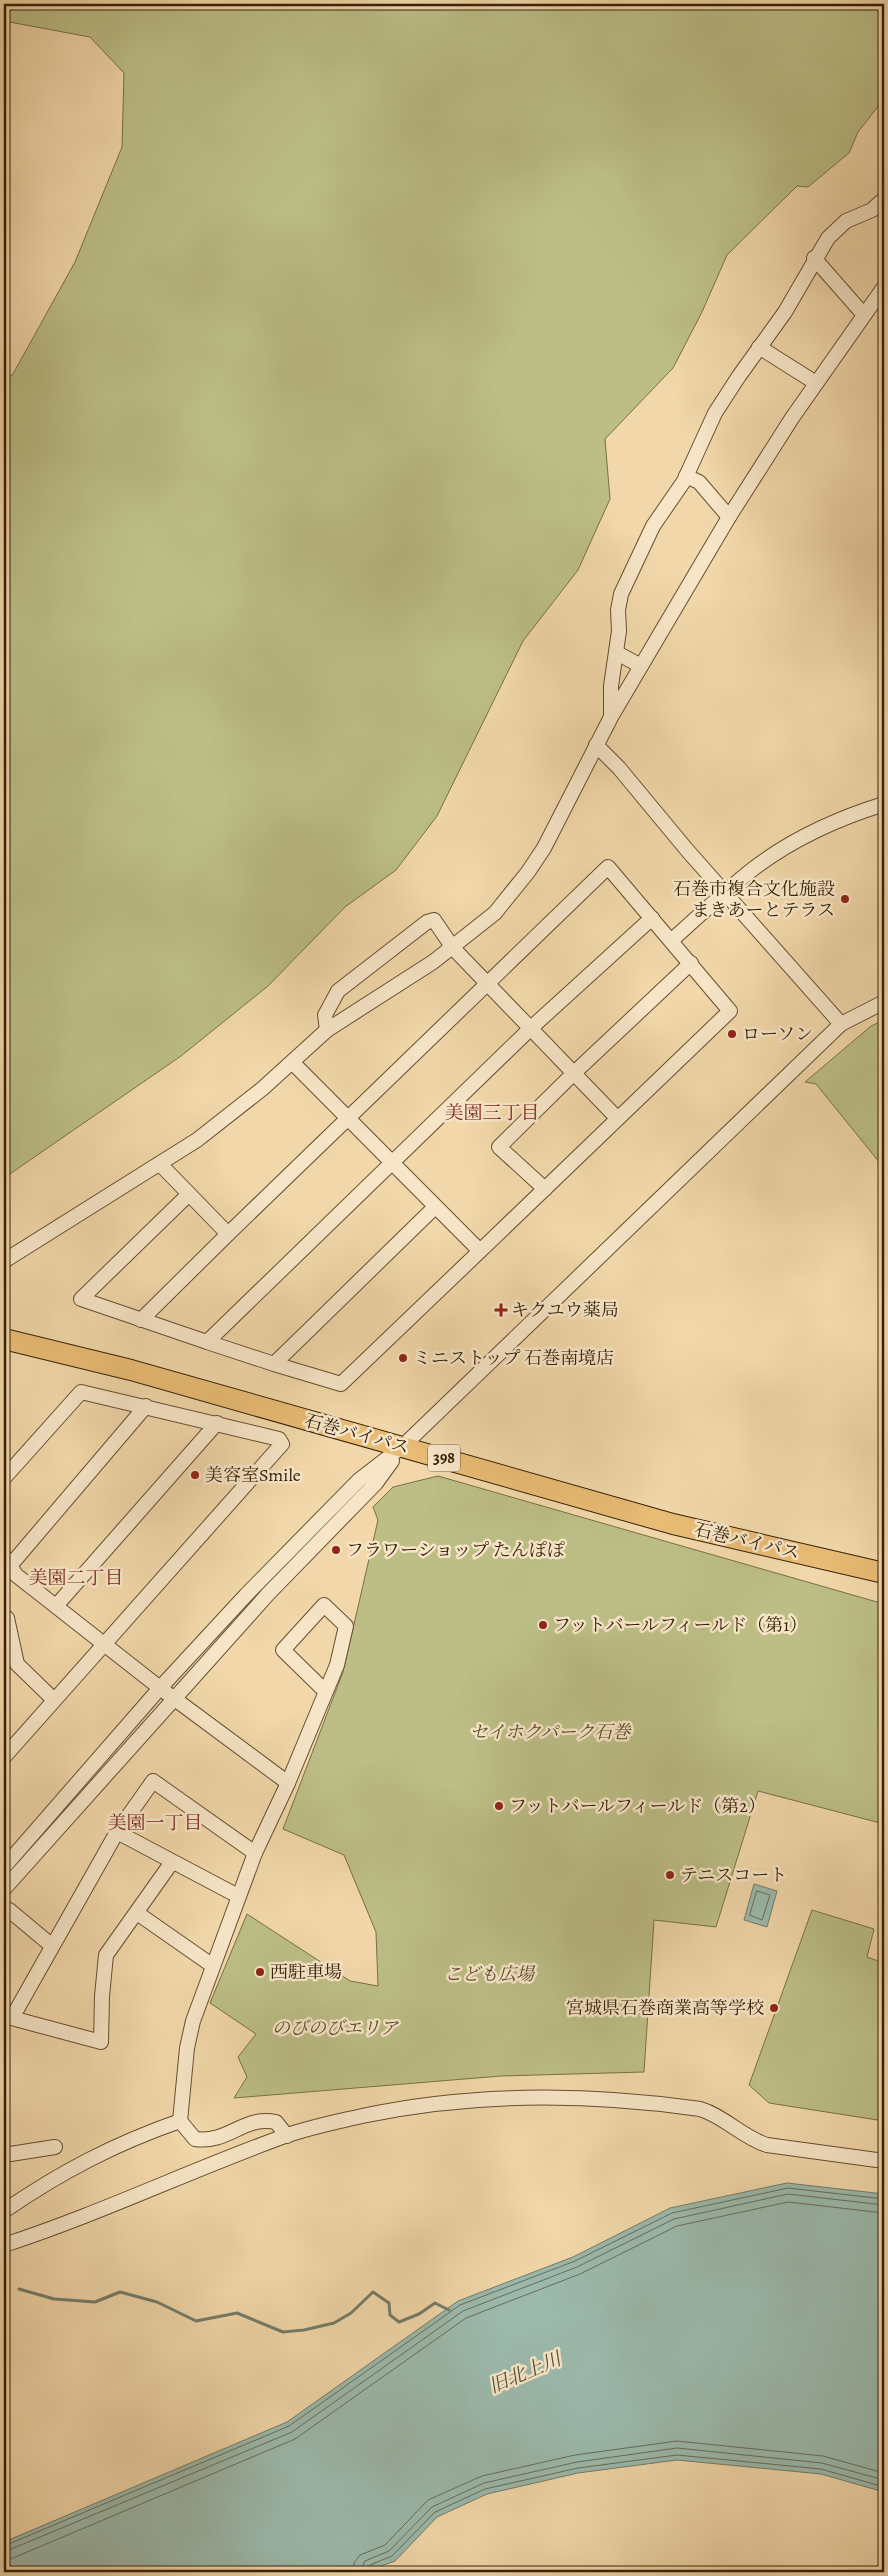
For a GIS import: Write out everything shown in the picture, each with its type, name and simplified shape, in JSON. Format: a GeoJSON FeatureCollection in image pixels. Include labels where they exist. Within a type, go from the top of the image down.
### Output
{"type":"FeatureCollection","features":[{"type":"Feature","properties":{"kind":"highway","name":"石巻バイパス"},"geometry":{"type":"LineString","coordinates":[[4,1339],[131,1370],[673,1524],[884,1573]]}},
{"type":"Feature","properties":{"kind":"street"},"geometry":{"type":"LineString","coordinates":[[611,716],[611,686],[617,653],[618,610],[621,594],[654,526],[686,476],[715,413],[785,312],[814,258],[828,238],[846,221],[872,210],[884,200]]}},
{"type":"Feature","properties":{"kind":"street"},"geometry":{"type":"LineString","coordinates":[[814,258],[864,315]]}},
{"type":"Feature","properties":{"kind":"street"},"geometry":{"type":"LineString","coordinates":[[4,1261],[160,1164],[230,1115],[327,1030],[454,948],[495,913],[528,872],[544,848],[611,716],[729,517],[816,383],[884,286]]}},
{"type":"Feature","properties":{"kind":"street"},"geometry":{"type":"LineString","coordinates":[[759,347],[816,383]]}},
{"type":"Feature","properties":{"kind":"street"},"geometry":{"type":"LineString","coordinates":[[686,476],[699,482],[729,517]]}},
{"type":"Feature","properties":{"kind":"street"},"geometry":{"type":"LineString","coordinates":[[617,653],[641,666]]}},
{"type":"Feature","properties":{"kind":"street"},"geometry":{"type":"LineString","coordinates":[[596,745],[619,768],[841,1024]]}},
{"type":"Feature","properties":{"kind":"street"},"geometry":{"type":"LineString","coordinates":[[672,940],[755,867],[785,848],[852,814],[884,804]]}},
{"type":"Feature","properties":{"kind":"street"},"geometry":{"type":"LineString","coordinates":[[141,1320],[608,867],[672,940],[730,1011],[341,1384],[274,1364],[141,1320],[81,1299],[188,1195]]}},
{"type":"Feature","properties":{"kind":"street"},"geometry":{"type":"LineString","coordinates":[[207,1342],[531,1028],[652,918]]}},
{"type":"Feature","properties":{"kind":"street"},"geometry":{"type":"LineString","coordinates":[[327,1030],[325,1015],[338,991],[427,922],[434,920],[454,948],[617,1118]]}},
{"type":"Feature","properties":{"kind":"street"},"geometry":{"type":"LineString","coordinates":[[545,1189],[499,1148],[574,1073],[691,963]]}},
{"type":"Feature","properties":{"kind":"street"},"geometry":{"type":"LineString","coordinates":[[4,1868],[160,1688],[246,1595],[359,1480],[403,1446],[841,1024],[884,1002]]}},
{"type":"Feature","properties":{"kind":"street"},"geometry":{"type":"LineString","coordinates":[[292,1062],[480,1251]]}},
{"type":"Feature","properties":{"kind":"street"},"geometry":{"type":"LineString","coordinates":[[160,1164],[188,1195],[228,1234]]}},
{"type":"Feature","properties":{"kind":"street"},"geometry":{"type":"LineString","coordinates":[[274,1364],[435,1207]]}},
{"type":"Feature","properties":{"kind":"street"},"geometry":{"type":"LineString","coordinates":[[4,1478],[81,1392],[279,1439],[282,1444],[106,1644],[53,1699],[4,1757]]}},
{"type":"Feature","properties":{"kind":"street"},"geometry":{"type":"LineString","coordinates":[[146,1406],[6,1561],[16,1575],[160,1688],[288,1783]]}},
{"type":"Feature","properties":{"kind":"street"},"geometry":{"type":"LineString","coordinates":[[56,1606],[217,1423]]}},
{"type":"Feature","properties":{"kind":"street"},"geometry":{"type":"LineString","coordinates":[[4,1890],[268,1594],[376,1483],[403,1446]]}},
{"type":"Feature","properties":{"kind":"street"},"geometry":{"type":"LineString","coordinates":[[287,2136],[276,2122],[263,2119],[252,2121],[213,2140],[195,2139],[180,2120],[181,2094],[191,2030],[238,1896],[337,1665],[346,1626],[324,1605],[283,1650],[325,1691]]}},
{"type":"Feature","properties":{"kind":"street"},"geometry":{"type":"LineString","coordinates":[[4,1619],[7,1618],[17,1664],[53,1699]]}},
{"type":"Feature","properties":{"kind":"street"},"geometry":{"type":"LineString","coordinates":[[172,1862],[106,1955],[102,1996],[101,2042],[8,2017],[117,1832],[153,1782],[255,1853]]}},
{"type":"Feature","properties":{"kind":"street"},"geometry":{"type":"LineString","coordinates":[[117,1832],[238,1896]]}},
{"type":"Feature","properties":{"kind":"street"},"geometry":{"type":"LineString","coordinates":[[4,1916],[9,1910],[51,1945]]}},
{"type":"Feature","properties":{"kind":"street"},"geometry":{"type":"LineString","coordinates":[[137,1913],[213,1966]]}},
{"type":"Feature","properties":{"kind":"street"},"geometry":{"type":"LineString","coordinates":[[4,2245],[287,2136],[334,2122],[424,2105],[503,2097],[604,2098],[700,2108],[714,2114],[751,2139],[767,2146],[884,2161]]}},
{"type":"Feature","properties":{"kind":"street"},"geometry":{"type":"LineString","coordinates":[[4,2211],[58,2175],[136,2136],[180,2120]]}},
{"type":"Feature","properties":{"kind":"street"},"geometry":{"type":"LineString","coordinates":[[4,2155],[55,2148]]}},
{"type":"Feature","properties":{"kind":"green space"},"geometry":{"type":"Polygon","coordinates":[[[4,4],[884,4],[884,99],[858,132],[849,153],[808,187],[797,186],[727,255],[702,312],[673,368],[605,439],[610,499],[578,570],[523,641],[437,816],[396,870],[345,907],[268,986],[181,1056],[4,1178],[4,381],[13,374],[75,262],[122,147],[124,73],[90,37],[4,21],[4,4]]]}},
{"type":"Feature","properties":{"kind":"green space"},"geometry":{"type":"Polygon","coordinates":[[[884,1020],[884,1168],[816,1084],[805,1082],[871,1026],[884,1020]]]}},
{"type":"Feature","properties":{"kind":"green space","name":"セイホクパーク石巻"},"geometry":{"type":"Polygon","coordinates":[[[438,1476],[884,1604],[884,1824],[758,1791],[716,1927],[654,1920],[644,2072],[501,2076],[234,2098],[247,2077],[238,2057],[256,2034],[210,2003],[247,1914],[350,1981],[378,1986],[376,1932],[344,1855],[283,1829],[343,1672],[378,1520],[373,1507],[393,1487],[438,1476]]]}},
{"type":"Feature","properties":{"kind":"green space"},"geometry":{"type":"Polygon","coordinates":[[[812,1910],[874,1929],[867,1957],[884,1963],[884,2121],[769,2103],[749,2085],[812,1910]]]}},
{"type":"Feature","properties":{"kind":"water"},"geometry":{"type":"Polygon","coordinates":[[[754,1884],[777,1891],[767,1927],[744,1920],[754,1884]]]}},
{"type":"Feature","properties":{"kind":"water","name":"旧北上川"},"geometry":{"type":"Polygon","coordinates":[[[787,2183],[884,2194],[884,2492],[821,2474],[677,2460],[578,2473],[487,2494],[437,2517],[395,2561],[373,2569],[370,2572],[4,2572],[4,2542],[287,2422],[458,2301],[573,2257],[670,2208],[787,2183]]]}},
{"type":"Feature","properties":{"kind":"waterway"},"geometry":{"type":"LineString","coordinates":[[19,2289],[54,2299],[95,2302],[120,2292],[157,2302],[196,2321],[237,2313],[283,2332],[304,2330],[334,2323],[351,2313],[373,2292],[389,2303],[390,2315],[399,2322],[419,2314],[435,2303],[449,2310]]}},
{"type":"Feature","properties":{"kind":"place","name":"石巻市複合文化施設 まきあーとテラス"},"geometry":{"type":"Point","coordinates":[845,899]}},
{"type":"Feature","properties":{"kind":"place","name":"ローソン"},"geometry":{"type":"Point","coordinates":[732,1034]}},
{"type":"Feature","properties":{"kind":"place","name":"キクユウ薬局"},"geometry":{"type":"Point","coordinates":[501,1310]}},
{"type":"Feature","properties":{"kind":"place","name":"ミニストップ 石巻南境店"},"geometry":{"type":"Point","coordinates":[403,1358]}},
{"type":"Feature","properties":{"kind":"place","name":"美容室Smile"},"geometry":{"type":"Point","coordinates":[195,1475]}},
{"type":"Feature","properties":{"kind":"place","name":"フラワーショップ たんぽぽ"},"geometry":{"type":"Point","coordinates":[336,1550]}},
{"type":"Feature","properties":{"kind":"place","name":"フットバールフィールド（第1）"},"geometry":{"type":"Point","coordinates":[543,1625]}},
{"type":"Feature","properties":{"kind":"place","name":"フットバールフィールド（第2）"},"geometry":{"type":"Point","coordinates":[499,1806]}},
{"type":"Feature","properties":{"kind":"place","name":"テニスコート"},"geometry":{"type":"Point","coordinates":[670,1875]}},
{"type":"Feature","properties":{"kind":"place","name":"西駐車場"},"geometry":{"type":"Point","coordinates":[260,1972]}},
{"type":"Feature","properties":{"kind":"place","name":"宮城県石巻商業高等学校"},"geometry":{"type":"Point","coordinates":[774,2008]}},
{"type":"Feature","properties":{"kind":"district","name":"美園三丁目"},"geometry":{"type":"Point","coordinates":[492,1113]}},
{"type":"Feature","properties":{"kind":"district","name":"美園二丁目"},"geometry":{"type":"Point","coordinates":[76,1578]}},
{"type":"Feature","properties":{"kind":"district","name":"美園一丁目"},"geometry":{"type":"Point","coordinates":[155,1823]}},
{"type":"Feature","properties":{"kind":"park label","name":"こども広場"},"geometry":{"type":"Point","coordinates":[489,1974]}},
{"type":"Feature","properties":{"kind":"park label","name":"のびのびエリア"},"geometry":{"type":"Point","coordinates":[335,2028]}}]}
